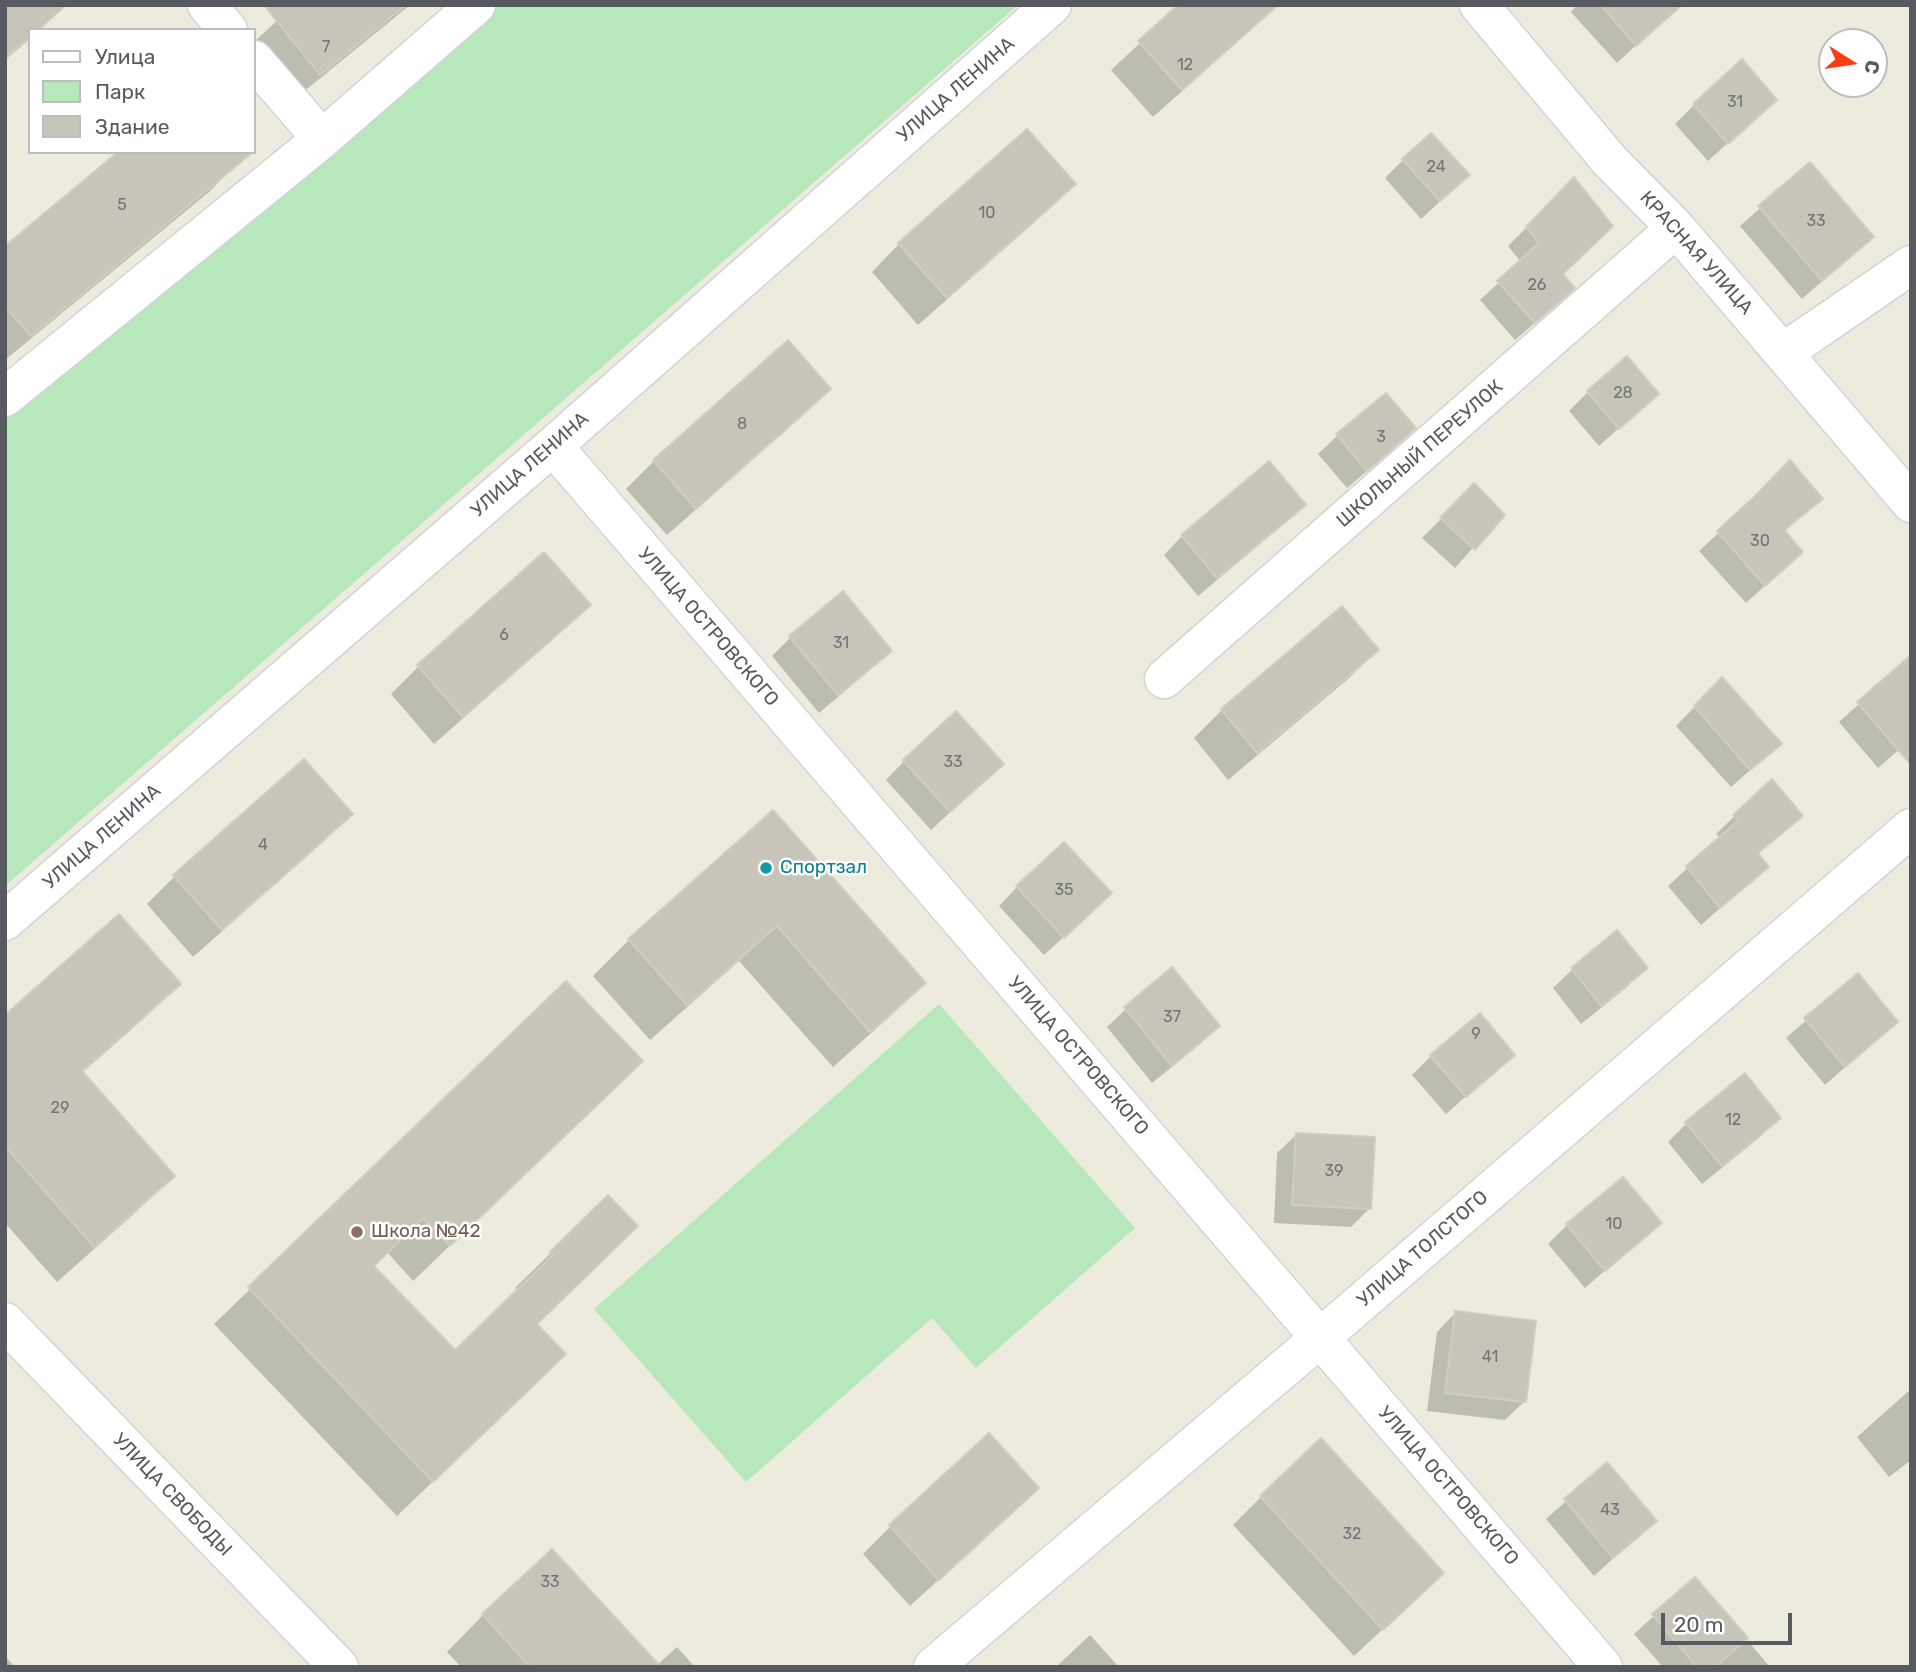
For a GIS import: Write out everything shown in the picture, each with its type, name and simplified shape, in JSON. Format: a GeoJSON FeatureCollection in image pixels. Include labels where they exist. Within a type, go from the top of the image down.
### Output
{"type":"FeatureCollection","features":[{"type":"Feature","properties":{"kind":"street"},"geometry":{"type":"LineString","coordinates":[[207,5],[226,28]]}},
{"type":"Feature","properties":{"kind":"street"},"geometry":{"type":"LineString","coordinates":[[5,397],[322,139],[476,5]]}},
{"type":"Feature","properties":{"kind":"street","name":"УЛИЦА ЛЕНИНА"},"geometry":{"type":"LineString","coordinates":[[5,921],[553,446],[1052,5]]}},
{"type":"Feature","properties":{"kind":"street","name":"КРАСНАЯ УЛИЦА"},"geometry":{"type":"LineString","coordinates":[[1479,5],[1610,161],[1676,228],[1911,503]]}},
{"type":"Feature","properties":{"kind":"street"},"geometry":{"type":"LineString","coordinates":[[256,62],[322,139]]}},
{"type":"Feature","properties":{"kind":"street","name":"ШКОЛЬНЫЙ ПЕРЕУЛОК"},"geometry":{"type":"LineString","coordinates":[[1164,679],[1676,228]]}},
{"type":"Feature","properties":{"kind":"street"},"geometry":{"type":"LineString","coordinates":[[1784,352],[1909,263]]}},
{"type":"Feature","properties":{"kind":"street","name":"УЛИЦА ОСТРОВСКОГО"},"geometry":{"type":"LineString","coordinates":[[553,446],[1603,1667]]}},
{"type":"Feature","properties":{"kind":"street","name":"УЛИЦА ТОЛСТОГО"},"geometry":{"type":"LineString","coordinates":[[933,1667],[1320,1338],[1911,828]]}},
{"type":"Feature","properties":{"kind":"street","name":"УЛИЦА СВОБОДЫ"},"geometry":{"type":"LineString","coordinates":[[5,1322],[339,1667]]}},
{"type":"Feature","properties":{"kind":"green space"},"geometry":{"type":"Polygon","coordinates":[[[497,5],[1018,5],[5,886],[5,420],[497,5]]]}},
{"type":"Feature","properties":{"kind":"green space"},"geometry":{"type":"Polygon","coordinates":[[[939,1004],[1135,1228],[976,1368],[932,1318],[746,1482],[594,1309],[939,1004]]]}},
{"type":"Feature","properties":{"kind":"building"},"geometry":{"type":"Polygon","coordinates":[[[5,5],[66,5],[40,28],[28,28],[28,39],[5,58],[5,5]]]}},
{"type":"Feature","properties":{"kind":"building"},"geometry":{"type":"Polygon","coordinates":[[[264,5],[406,5],[320,75],[264,5]]]}},
{"type":"Feature","properties":{"kind":"building"},"geometry":{"type":"Polygon","coordinates":[[[1178,5],[1278,5],[1182,90],[1138,41],[1178,5]]]}},
{"type":"Feature","properties":{"kind":"building"},"geometry":{"type":"Polygon","coordinates":[[[1601,5],[1682,5],[1636,46],[1601,5]]]}},
{"type":"Feature","properties":{"kind":"building"},"geometry":{"type":"Polygon","coordinates":[[[1742,59],[1777,100],[1728,144],[1693,104],[1742,59]]]}},
{"type":"Feature","properties":{"kind":"building"},"geometry":{"type":"Polygon","coordinates":[[[1027,129],[1076,184],[947,298],[898,243],[1027,129]]]}},
{"type":"Feature","properties":{"kind":"building"},"geometry":{"type":"Polygon","coordinates":[[[1431,133],[1470,175],[1440,201],[1402,159],[1431,133]]]}},
{"type":"Feature","properties":{"kind":"building"},"geometry":{"type":"Polygon","coordinates":[[[116,154],[251,154],[31,336],[5,307],[5,246],[116,154]]]}},
{"type":"Feature","properties":{"kind":"building"},"geometry":{"type":"Polygon","coordinates":[[[1810,162],[1874,237],[1822,281],[1758,206],[1810,162]]]}},
{"type":"Feature","properties":{"kind":"building"},"geometry":{"type":"Polygon","coordinates":[[[1574,177],[1613,226],[1563,274],[1575,288],[1535,323],[1497,281],[1539,243],[1526,227],[1574,177]]]}},
{"type":"Feature","properties":{"kind":"building"},"geometry":{"type":"Polygon","coordinates":[[[788,340],[831,389],[696,509],[653,460],[788,340]]]}},
{"type":"Feature","properties":{"kind":"building"},"geometry":{"type":"Polygon","coordinates":[[[1627,356],[1659,394],[1619,429],[1587,391],[1627,356]]]}},
{"type":"Feature","properties":{"kind":"building"},"geometry":{"type":"Polygon","coordinates":[[[1386,393],[1416,428],[1367,471],[1336,434],[1386,393]]]}},
{"type":"Feature","properties":{"kind":"building"},"geometry":{"type":"Polygon","coordinates":[[[1790,460],[1823,499],[1784,530],[1803,552],[1765,586],[1717,531],[1790,460]]]}},
{"type":"Feature","properties":{"kind":"building"},"geometry":{"type":"Polygon","coordinates":[[[1269,461],[1306,505],[1217,578],[1181,535],[1269,461]]]}},
{"type":"Feature","properties":{"kind":"building"},"geometry":{"type":"Polygon","coordinates":[[[1474,483],[1505,515],[1475,550],[1440,518],[1474,483]]]}},
{"type":"Feature","properties":{"kind":"building"},"geometry":{"type":"Polygon","coordinates":[[[544,552],[591,605],[463,717],[417,665],[544,552]]]}},
{"type":"Feature","properties":{"kind":"building"},"geometry":{"type":"Polygon","coordinates":[[[843,591],[892,651],[838,695],[789,636],[843,591]]]}},
{"type":"Feature","properties":{"kind":"building"},"geometry":{"type":"Polygon","coordinates":[[[1342,606],[1379,650],[1257,753],[1221,709],[1342,606]]]}},
{"type":"Feature","properties":{"kind":"building"},"geometry":{"type":"Polygon","coordinates":[[[1911,655],[1911,765],[1857,702],[1911,655]]]}},
{"type":"Feature","properties":{"kind":"building"},"geometry":{"type":"Polygon","coordinates":[[[1722,677],[1782,744],[1750,770],[1694,706],[1722,677]]]}},
{"type":"Feature","properties":{"kind":"building"},"geometry":{"type":"Polygon","coordinates":[[[956,711],[1004,764],[950,812],[903,760],[956,711]]]}},
{"type":"Feature","properties":{"kind":"building"},"geometry":{"type":"Polygon","coordinates":[[[304,759],[353,814],[222,930],[173,875],[304,759]]]}},
{"type":"Feature","properties":{"kind":"building"},"geometry":{"type":"Polygon","coordinates":[[[1772,779],[1803,816],[1758,853],[1769,867],[1720,908],[1686,866],[1739,820],[1733,815],[1772,779]]]}},
{"type":"Feature","properties":{"kind":"building","name":"Спортзал"},"geometry":{"type":"Polygon","coordinates":[[[773,810],[926,983],[870,1032],[777,926],[687,1005],[628,939],[773,810]]]}},
{"type":"Feature","properties":{"kind":"building"},"geometry":{"type":"Polygon","coordinates":[[[1064,842],[1112,893],[1064,938],[1016,886],[1064,842]]]}},
{"type":"Feature","properties":{"kind":"building"},"geometry":{"type":"Polygon","coordinates":[[[119,914],[181,984],[82,1071],[175,1176],[94,1247],[5,1146],[5,1015],[119,914]]]}},
{"type":"Feature","properties":{"kind":"building"},"geometry":{"type":"Polygon","coordinates":[[[1617,930],[1648,968],[1601,1006],[1571,968],[1617,930]]]}},
{"type":"Feature","properties":{"kind":"building"},"geometry":{"type":"Polygon","coordinates":[[[1172,967],[1220,1026],[1172,1066],[1124,1007],[1172,967]]]}},
{"type":"Feature","properties":{"kind":"building"},"geometry":{"type":"Polygon","coordinates":[[[1858,973],[1898,1022],[1845,1067],[1804,1018],[1858,973]]]}},
{"type":"Feature","properties":{"kind":"building","name":"Школа №42"},"geometry":{"type":"Polygon","coordinates":[[[566,981],[643,1061],[450,1246],[423,1218],[374,1266],[455,1350],[553,1255],[550,1252],[608,1195],[638,1226],[537,1324],[566,1354],[433,1482],[248,1287],[566,981]]]}},
{"type":"Feature","properties":{"kind":"building"},"geometry":{"type":"Polygon","coordinates":[[[1480,1013],[1515,1055],[1466,1097],[1430,1055],[1480,1013]]]}},
{"type":"Feature","properties":{"kind":"building"},"geometry":{"type":"Polygon","coordinates":[[[1745,1073],[1781,1118],[1722,1166],[1685,1122],[1745,1073]]]}},
{"type":"Feature","properties":{"kind":"building"},"geometry":{"type":"Polygon","coordinates":[[[1296,1133],[1375,1137],[1371,1209],[1292,1205],[1296,1133]]]}},
{"type":"Feature","properties":{"kind":"building"},"geometry":{"type":"Polygon","coordinates":[[[1623,1177],[1662,1223],[1605,1271],[1566,1224],[1623,1177]]]}},
{"type":"Feature","properties":{"kind":"building"},"geometry":{"type":"Polygon","coordinates":[[[1455,1311],[1536,1321],[1526,1402],[1445,1393],[1455,1311]]]}},
{"type":"Feature","properties":{"kind":"building"},"geometry":{"type":"Polygon","coordinates":[[[989,1433],[1039,1488],[939,1580],[889,1525],[989,1433]]]}},
{"type":"Feature","properties":{"kind":"building"},"geometry":{"type":"Polygon","coordinates":[[[1321,1438],[1444,1573],[1383,1630],[1260,1496],[1321,1438]]]}},
{"type":"Feature","properties":{"kind":"building"},"geometry":{"type":"Polygon","coordinates":[[[1607,1462],[1657,1521],[1613,1558],[1564,1499],[1607,1462]]]}},
{"type":"Feature","properties":{"kind":"building"},"geometry":{"type":"Polygon","coordinates":[[[552,1549],[661,1667],[530,1667],[482,1614],[552,1549]]]}},
{"type":"Feature","properties":{"kind":"building"},"geometry":{"type":"Polygon","coordinates":[[[1695,1577],[1748,1638],[1715,1667],[1697,1667],[1652,1614],[1695,1577]]]}},
{"type":"Feature","properties":{"kind":"place","name":"Спортзал"},"geometry":{"type":"Point","coordinates":[766,868]}},
{"type":"Feature","properties":{"kind":"place","name":"Школа №42"},"geometry":{"type":"Point","coordinates":[357,1232]}}]}
